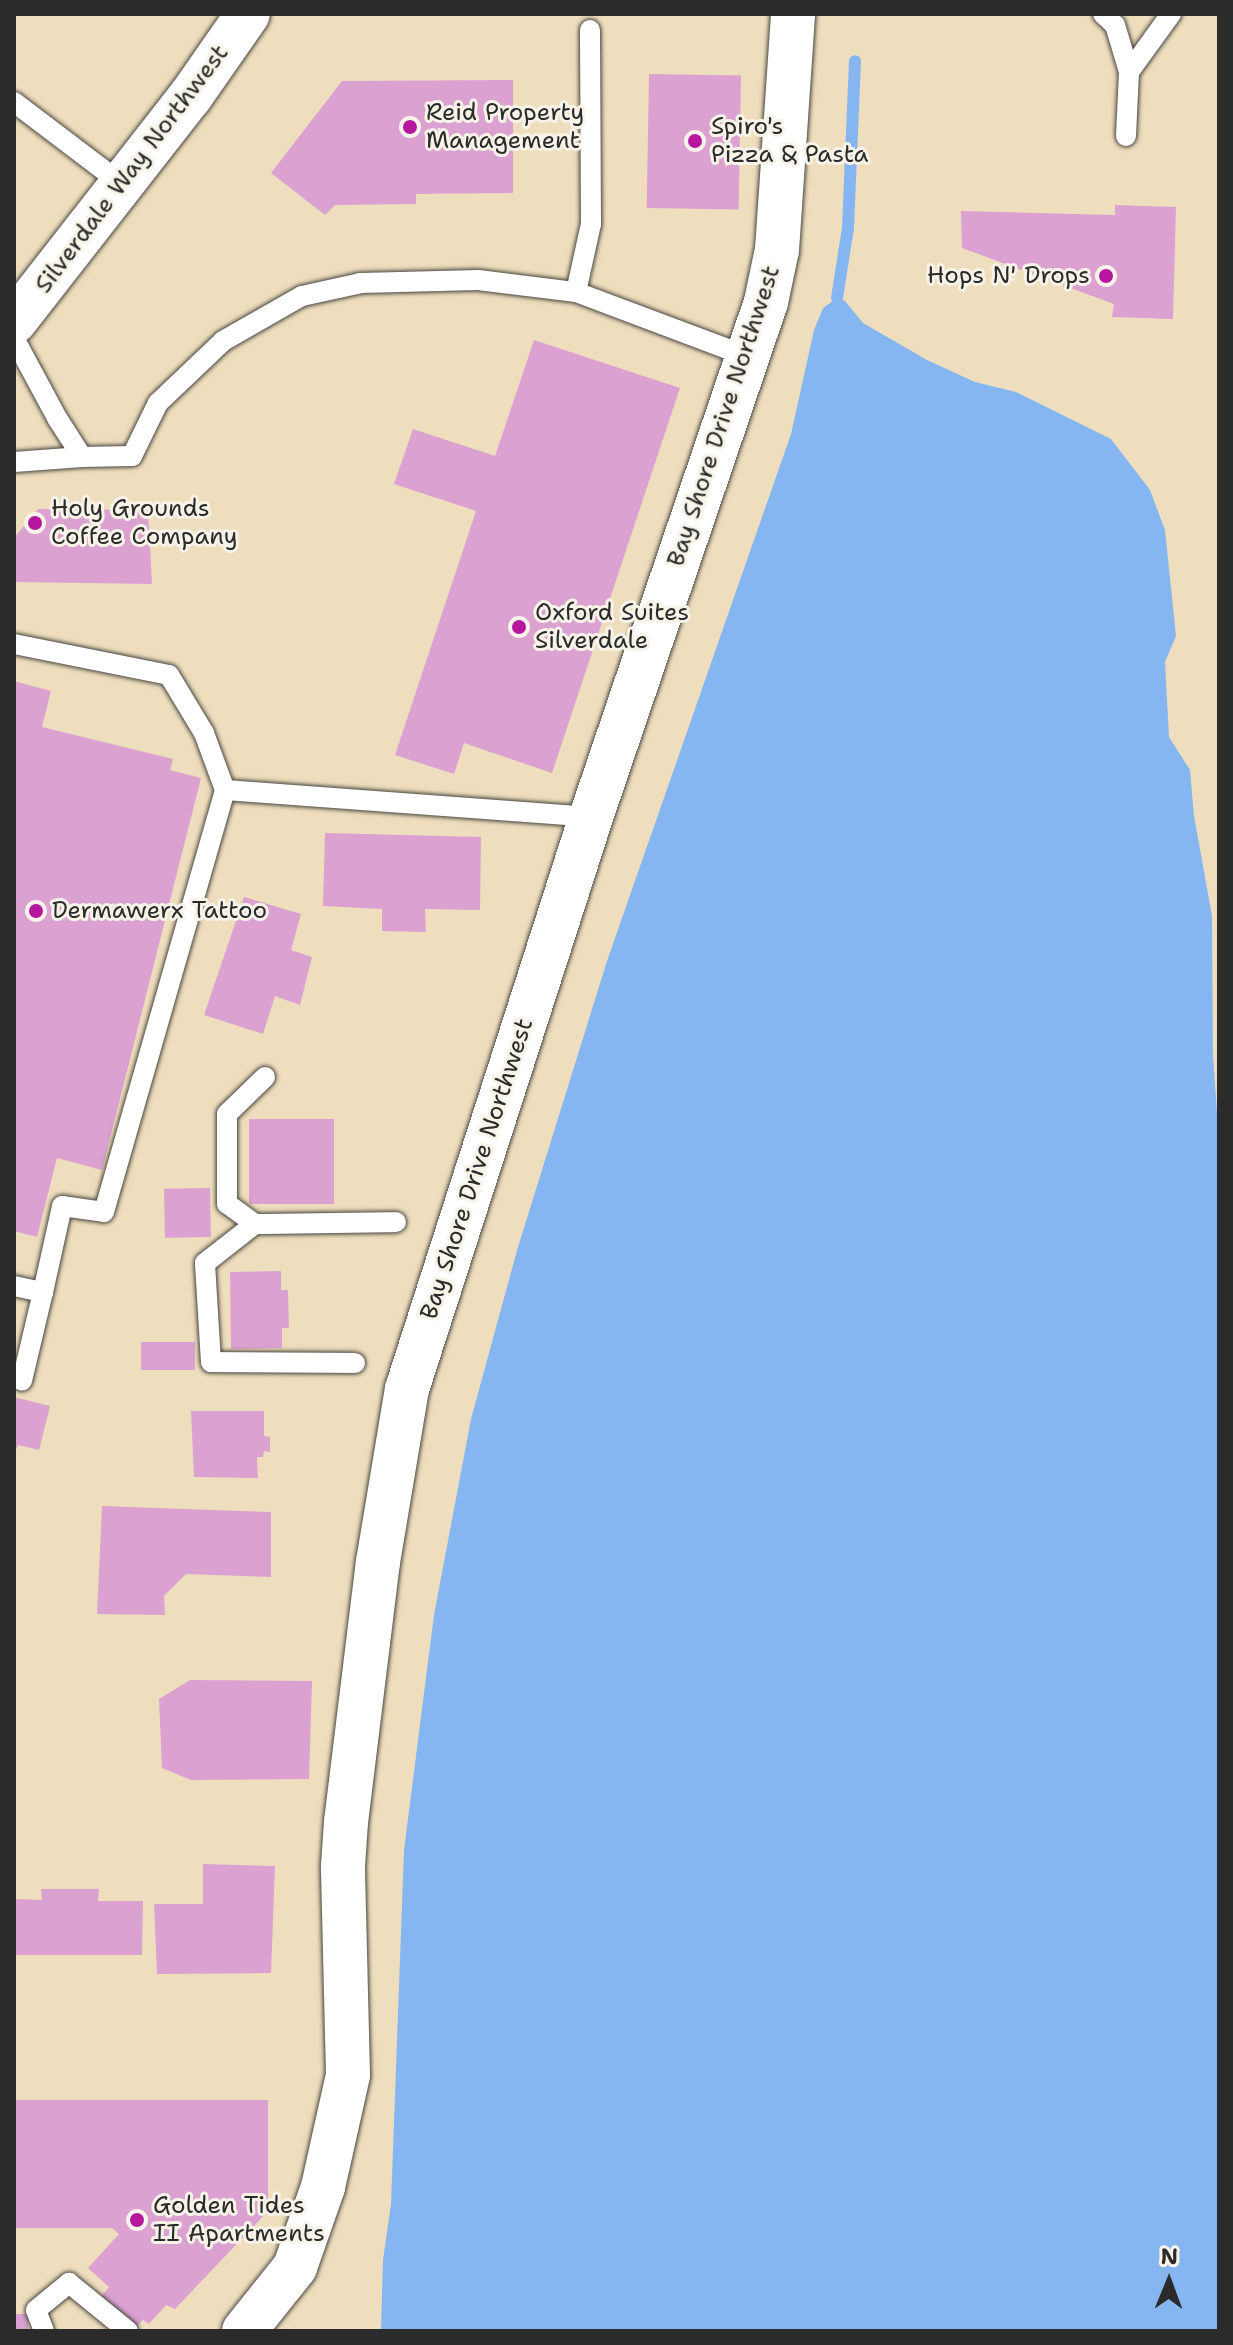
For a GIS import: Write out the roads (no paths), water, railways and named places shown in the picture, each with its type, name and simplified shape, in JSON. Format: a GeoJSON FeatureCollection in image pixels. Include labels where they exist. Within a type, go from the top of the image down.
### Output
{"type":"FeatureCollection","features":[{"type":"Feature","properties":{"kind":"street","name":"Silverdale Way Northwest"},"geometry":{"type":"LineString","coordinates":[[14,322],[122,184],[248,14]]}},
{"type":"Feature","properties":{"kind":"street","name":"Bay Shore Drive Northwest"},"geometry":{"type":"LineString","coordinates":[[244,2331],[295,2267],[323,2187],[348,2075],[343,1866],[346,1822],[378,1562],[407,1389],[591,817],[749,357],[777,250],[793,14]]}},
{"type":"Feature","properties":{"kind":"lane"},"geometry":{"type":"LineString","coordinates":[[1103,14],[1115,25],[1129,72],[1126,136]]}},
{"type":"Feature","properties":{"kind":"lane"},"geometry":{"type":"LineString","coordinates":[[1129,72],[1171,14]]}},
{"type":"Feature","properties":{"kind":"lane"},"geometry":{"type":"LineString","coordinates":[[576,292],[591,224],[590,30]]}},
{"type":"Feature","properties":{"kind":"lane"},"geometry":{"type":"LineString","coordinates":[[15,103],[122,184]]}},
{"type":"Feature","properties":{"kind":"lane"},"geometry":{"type":"LineString","coordinates":[[14,462],[132,456],[158,403],[223,341],[302,296],[361,283],[478,280],[576,292],[749,357]]}},
{"type":"Feature","properties":{"kind":"lane"},"geometry":{"type":"LineString","coordinates":[[14,338],[82,457]]}},
{"type":"Feature","properties":{"kind":"lane"},"geometry":{"type":"LineString","coordinates":[[14,644],[169,675],[204,733],[225,790],[104,1212],[62,1206],[22,1381]]}},
{"type":"Feature","properties":{"kind":"lane"},"geometry":{"type":"LineString","coordinates":[[225,790],[591,817]]}},
{"type":"Feature","properties":{"kind":"lane"},"geometry":{"type":"LineString","coordinates":[[265,1077],[227,1114],[227,1204],[255,1224],[396,1222]]}},
{"type":"Feature","properties":{"kind":"lane"},"geometry":{"type":"LineString","coordinates":[[255,1224],[205,1263],[211,1362],[355,1363]]}},
{"type":"Feature","properties":{"kind":"lane"},"geometry":{"type":"LineString","coordinates":[[14,1286],[43,1292]]}},
{"type":"Feature","properties":{"kind":"lane"},"geometry":{"type":"LineString","coordinates":[[44,2331],[36,2310],[69,2283],[128,2331]]}},
{"type":"Feature","properties":{"kind":"water"},"geometry":{"type":"Polygon","coordinates":[[[837,298],[845,301],[863,323],[927,360],[975,382],[1016,392],[1111,439],[1150,490],[1165,530],[1176,636],[1165,662],[1169,737],[1190,770],[1194,816],[1212,916],[1213,1056],[1219,1140],[1219,2331],[381,2331],[383,2260],[391,2204],[404,1850],[434,1615],[471,1419],[518,1247],[607,961],[791,434],[814,330],[823,308],[837,298]]]}},
{"type":"Feature","properties":{"kind":"waterway"},"geometry":{"type":"LineString","coordinates":[[837,298],[848,228],[855,61]]}},
{"type":"Feature","properties":{"kind":"place","name":"Reid Property Management"},"geometry":{"type":"Point","coordinates":[410,127]}},
{"type":"Feature","properties":{"kind":"place","name":"Spiro's Pizza & Pasta"},"geometry":{"type":"Point","coordinates":[695,141]}},
{"type":"Feature","properties":{"kind":"place","name":"Hops N' Drops"},"geometry":{"type":"Point","coordinates":[1106,276]}},
{"type":"Feature","properties":{"kind":"place","name":"Holy Grounds Coffee Company"},"geometry":{"type":"Point","coordinates":[35,523]}},
{"type":"Feature","properties":{"kind":"place","name":"Oxford Suites Silverdale"},"geometry":{"type":"Point","coordinates":[519,627]}},
{"type":"Feature","properties":{"kind":"place","name":"Dermawerx Tattoo"},"geometry":{"type":"Point","coordinates":[36,911]}},
{"type":"Feature","properties":{"kind":"place","name":"Golden Tides II Apartments"},"geometry":{"type":"Point","coordinates":[137,2220]}}]}
